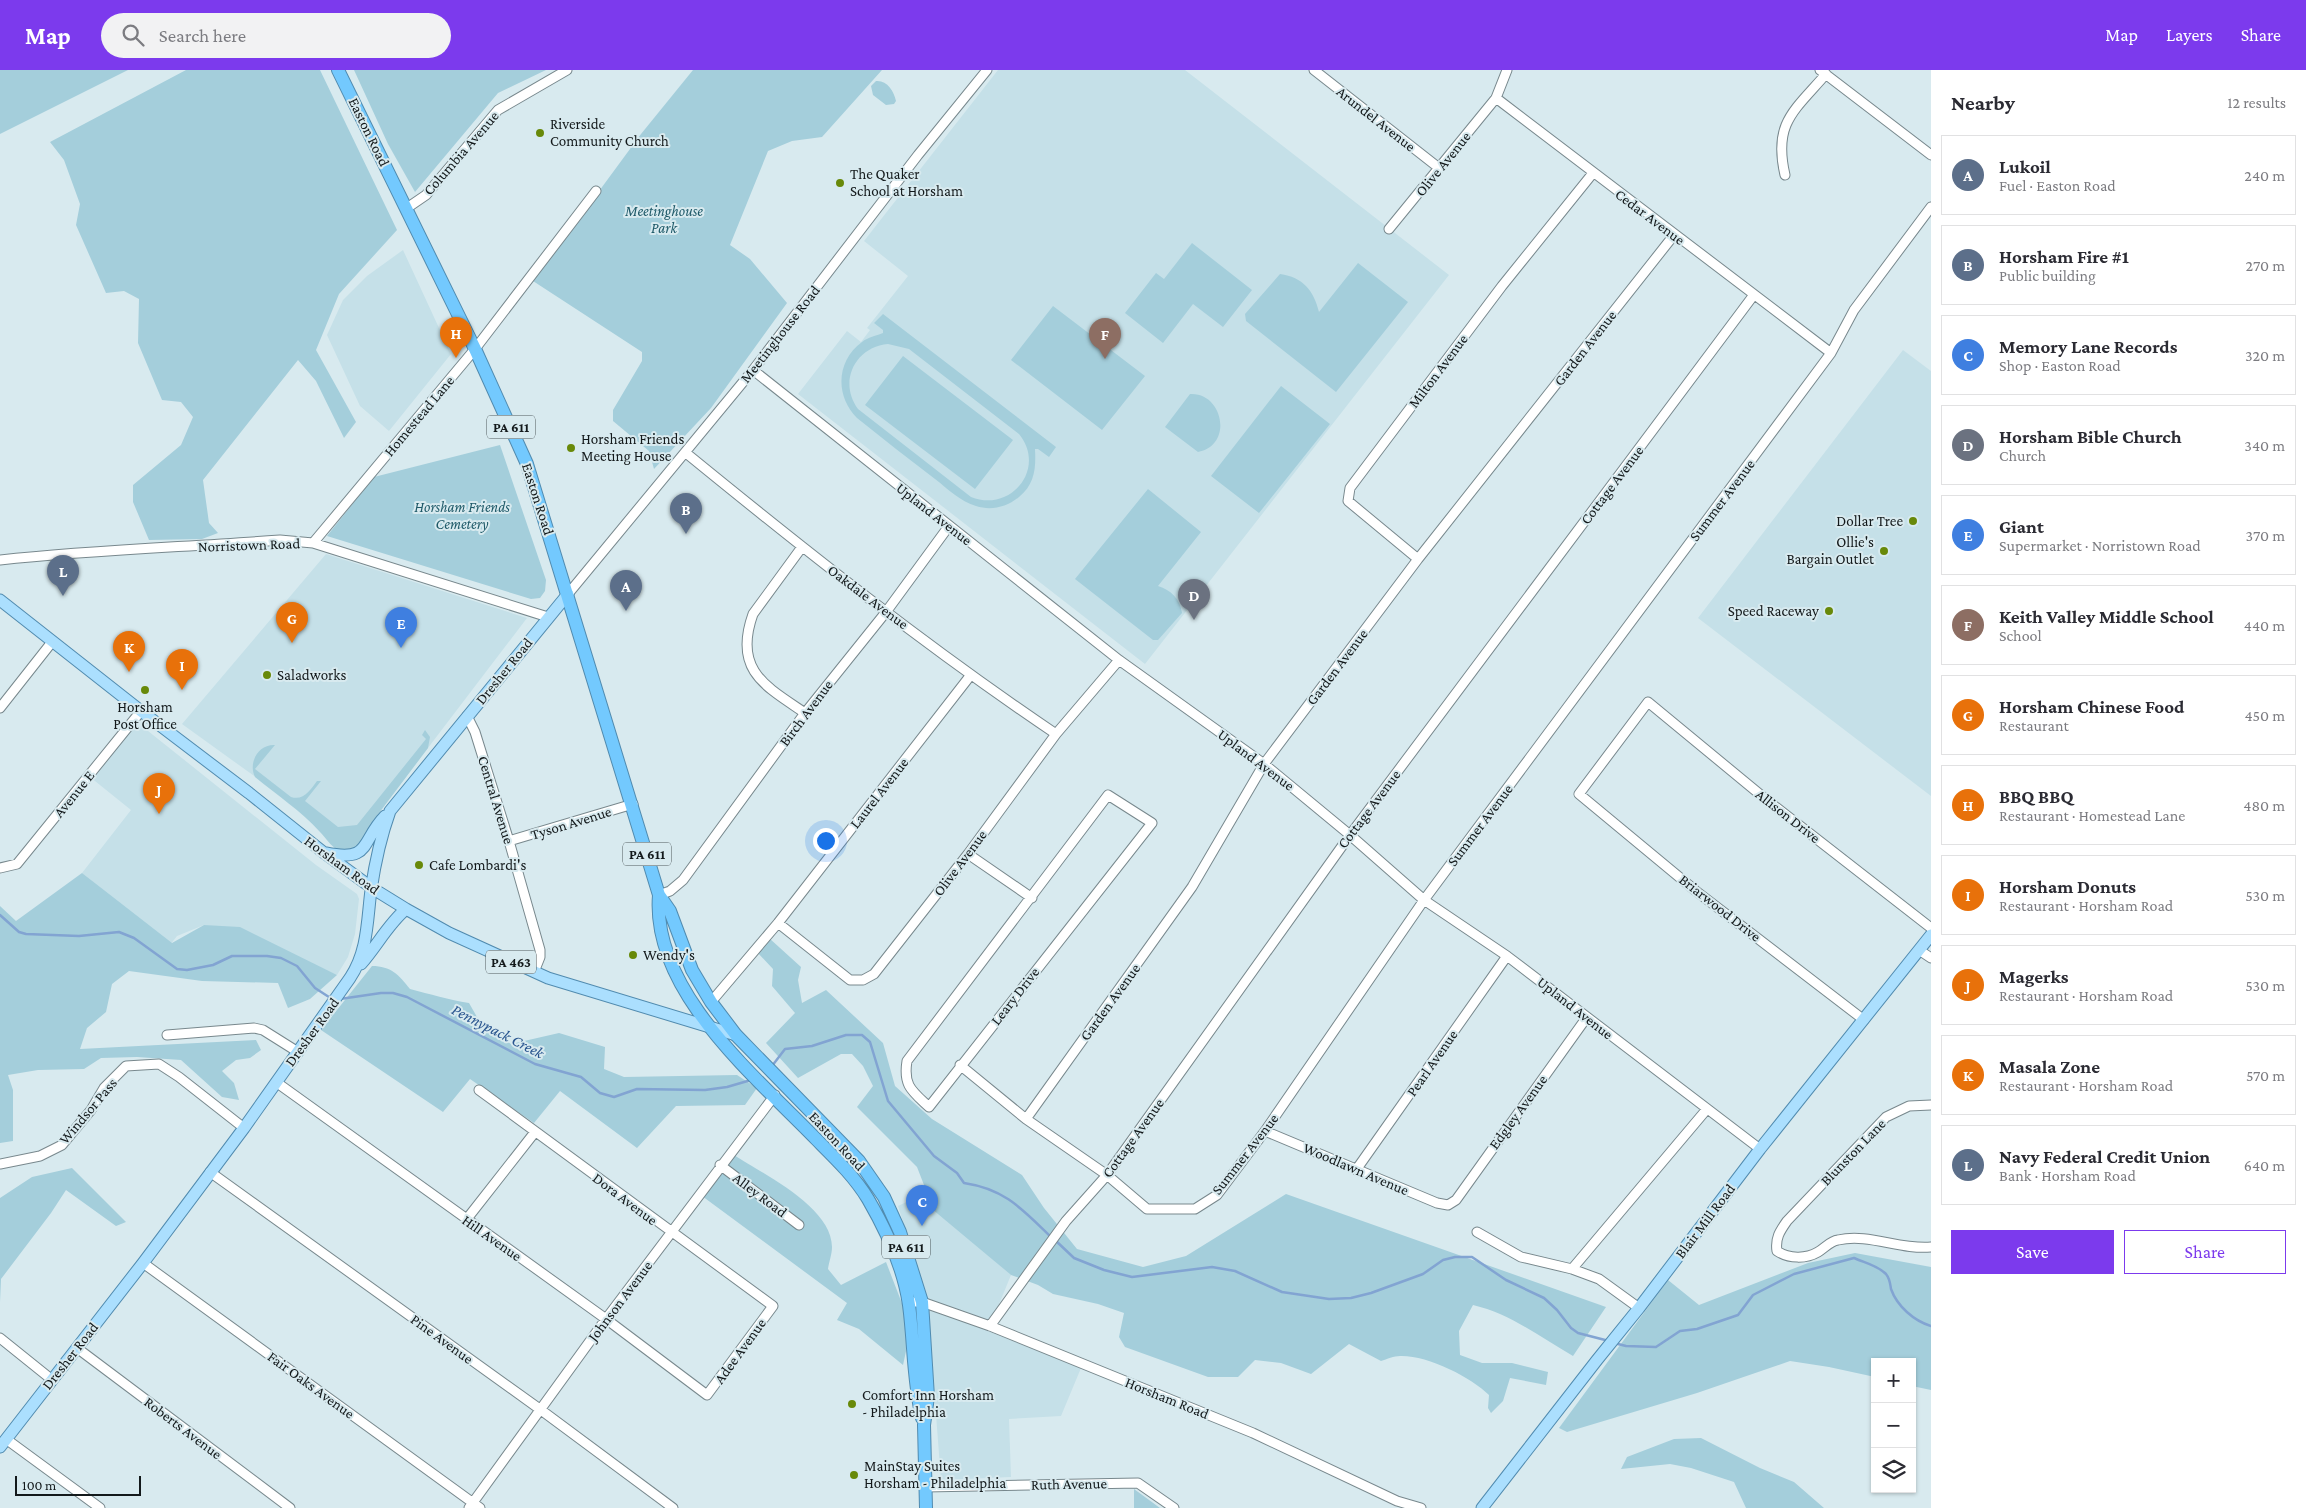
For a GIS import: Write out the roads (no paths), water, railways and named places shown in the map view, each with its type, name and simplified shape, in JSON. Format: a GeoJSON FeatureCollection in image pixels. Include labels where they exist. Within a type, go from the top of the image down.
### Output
{"type":"FeatureCollection","features":[{"type":"Feature","properties":{"kind":"highway","name":"Easton Road"},"geometry":{"type":"LineString","coordinates":[[338,70],[475,349],[527,464],[633,804],[659,895],[670,911],[692,970],[711,1002],[736,1035],[847,1148],[884,1197],[900,1232],[922,1302],[928,1397],[924,1424],[926,1508]]}},
{"type":"Feature","properties":{"kind":"highway","name":"Easton Road"},"geometry":{"type":"LineString","coordinates":[[659,895],[657,916],[664,943],[676,973],[707,1026],[837,1159],[868,1199],[894,1256],[908,1302],[917,1397],[924,1424]]}},
{"type":"Feature","properties":{"kind":"main road","name":"Dresher Road"},"geometry":{"type":"LineString","coordinates":[[3,1443],[244,1128],[321,1021],[352,974],[366,941],[372,888],[382,836],[390,811],[548,616],[568,594]]}},
{"type":"Feature","properties":{"kind":"main road","name":"Horsham Road"},"geometry":{"type":"LineString","coordinates":[[0,600],[323,852],[372,888],[406,909],[449,933],[548,978],[736,1035]]}},
{"type":"Feature","properties":{"kind":"main road"},"geometry":{"type":"LineString","coordinates":[[323,852],[345,857],[354,855],[362,848],[390,811]]}},
{"type":"Feature","properties":{"kind":"main road"},"geometry":{"type":"LineString","coordinates":[[352,974],[378,945],[397,916],[406,909]]}},
{"type":"Feature","properties":{"kind":"main road","name":"Blair Mill Road"},"geometry":{"type":"LineString","coordinates":[[1482,1508],[1596,1360],[1640,1308],[1760,1149],[1931,935]]}},
{"type":"Feature","properties":{"kind":"street","name":"Columbia Avenue"},"geometry":{"type":"LineString","coordinates":[[407,208],[426,195],[498,110],[567,70]]}},
{"type":"Feature","properties":{"kind":"street","name":"Meetinghouse Road"},"geometry":{"type":"LineString","coordinates":[[568,594],[753,370],[918,155],[987,70]]}},
{"type":"Feature","properties":{"kind":"street","name":"Arundel Avenue"},"geometry":{"type":"LineString","coordinates":[[1314,70],[1439,168]]}},
{"type":"Feature","properties":{"kind":"street"},"geometry":{"type":"LineString","coordinates":[[1496,98],[1507,70]]}},
{"type":"Feature","properties":{"kind":"street"},"geometry":{"type":"LineString","coordinates":[[1785,175],[1780,150],[1782,133],[1792,114],[1823,72],[1931,155]]}},
{"type":"Feature","properties":{"kind":"street","name":"Olive Avenue"},"geometry":{"type":"LineString","coordinates":[[1389,229],[1496,98]]}},
{"type":"Feature","properties":{"kind":"street","name":"Cedar Avenue"},"geometry":{"type":"LineString","coordinates":[[1496,98],[1753,296],[1831,353]]}},
{"type":"Feature","properties":{"kind":"street","name":"Milton Avenue"},"geometry":{"type":"LineString","coordinates":[[1418,559],[1348,501],[1350,488],[1502,286],[1593,173]]}},
{"type":"Feature","properties":{"kind":"street","name":"Homestead Lane"},"geometry":{"type":"LineString","coordinates":[[313,543],[475,349],[596,191]]}},
{"type":"Feature","properties":{"kind":"street","name":"Summer Avenue"},"geometry":{"type":"LineString","coordinates":[[960,1066],[1026,1119],[1107,1175],[1147,1209],[1195,1209],[1217,1195],[1265,1131],[1424,900],[1831,353],[1854,310],[1931,207]]}},
{"type":"Feature","properties":{"kind":"street","name":"Garden Avenue"},"geometry":{"type":"LineString","coordinates":[[1026,1119],[1192,887],[1264,764],[1418,559],[1674,235]]}},
{"type":"Feature","properties":{"kind":"street","name":"Cottage Avenue"},"geometry":{"type":"LineString","coordinates":[[990,1326],[1066,1221],[1107,1175],[1350,835],[1753,296]]}},
{"type":"Feature","properties":{"kind":"street","name":"Upland Avenue"},"geometry":{"type":"LineString","coordinates":[[753,370],[1119,660],[1264,764],[1350,835],[1424,900],[1507,956],[1760,1149]]}},
{"type":"Feature","properties":{"kind":"street","name":"Oakdale Avenue"},"geometry":{"type":"LineString","coordinates":[[686,453],[802,547],[970,676],[1056,734]]}},
{"type":"Feature","properties":{"kind":"street","name":"Birch Avenue"},"geometry":{"type":"LineString","coordinates":[[659,895],[670,891],[683,880],[805,713],[886,612],[949,526]]}},
{"type":"Feature","properties":{"kind":"street","name":"Norristown Road"},"geometry":{"type":"LineString","coordinates":[[0,560],[59,553],[139,550],[280,540],[313,543],[548,616]]}},
{"type":"Feature","properties":{"kind":"street"},"geometry":{"type":"LineString","coordinates":[[802,547],[753,614],[748,627],[747,642],[753,671],[763,684],[805,713]]}},
{"type":"Feature","properties":{"kind":"street"},"geometry":{"type":"LineString","coordinates":[[0,708],[52,642]]}},
{"type":"Feature","properties":{"kind":"street","name":"Olive Avenue"},"geometry":{"type":"LineString","coordinates":[[778,923],[850,980],[863,980],[874,974],[968,854],[1056,734],[1119,660]]}},
{"type":"Feature","properties":{"kind":"street","name":"Laurel Avenue"},"geometry":{"type":"LineString","coordinates":[[711,1002],[778,923],[970,676]]}},
{"type":"Feature","properties":{"kind":"street","name":"Briarwood Drive"},"geometry":{"type":"LineString","coordinates":[[1648,702],[1579,794],[1696,891],[1864,1020]]}},
{"type":"Feature","properties":{"kind":"street","name":"Allison Drive"},"geometry":{"type":"LineString","coordinates":[[1648,702],[1775,806],[1931,928]]}},
{"type":"Feature","properties":{"kind":"street","name":"Avenue E"},"geometry":{"type":"LineString","coordinates":[[0,868],[17,864],[141,711]]}},
{"type":"Feature","properties":{"kind":"street","name":"Central Avenue"},"geometry":{"type":"LineString","coordinates":[[467,716],[475,732],[540,950],[540,957],[534,972]]}},
{"type":"Feature","properties":{"kind":"street","name":"Leary Drive"},"geometry":{"type":"LineString","coordinates":[[1108,795],[1152,823],[960,1066],[929,1107],[910,1090],[905,1075],[907,1061],[1108,795]]}},
{"type":"Feature","properties":{"kind":"street","name":"Tyson Avenue"},"geometry":{"type":"LineString","coordinates":[[509,841],[633,804]]}},
{"type":"Feature","properties":{"kind":"street"},"geometry":{"type":"LineString","coordinates":[[968,854],[1032,898]]}},
{"type":"Feature","properties":{"kind":"street"},"geometry":{"type":"LineString","coordinates":[[1919,950],[1931,958]]}},
{"type":"Feature","properties":{"kind":"street","name":"Pearl Avenue"},"geometry":{"type":"LineString","coordinates":[[1356,1170],[1507,956]]}},
{"type":"Feature","properties":{"kind":"street","name":"Edgley Avenue"},"geometry":{"type":"LineString","coordinates":[[1448,1205],[1456,1200],[1586,1017]]}},
{"type":"Feature","properties":{"kind":"street"},"geometry":{"type":"LineString","coordinates":[[167,1035],[254,1028],[263,1030],[298,1052]]}},
{"type":"Feature","properties":{"kind":"street","name":"Windsor Pass"},"geometry":{"type":"LineString","coordinates":[[0,1164],[40,1156],[62,1145],[92,1110],[104,1088],[126,1066],[159,1064],[179,1077],[244,1128]]}},
{"type":"Feature","properties":{"kind":"street","name":"Hill Avenue"},"geometry":{"type":"LineString","coordinates":[[276,1082],[606,1319],[707,1396]]}},
{"type":"Feature","properties":{"kind":"street","name":"Dora Avenue"},"geometry":{"type":"LineString","coordinates":[[478,1090],[773,1306]]}},
{"type":"Feature","properties":{"kind":"street","name":"Johnson Avenue"},"geometry":{"type":"LineString","coordinates":[[474,1506],[606,1319],[720,1165],[774,1096]]}},
{"type":"Feature","properties":{"kind":"street","name":"Blunston Lane"},"geometry":{"type":"LineString","coordinates":[[1931,1105],[1909,1106],[1886,1117],[1787,1221],[1777,1236],[1777,1251],[1783,1255],[1809,1256],[1835,1240],[1849,1238],[1918,1248],[1931,1247]]}},
{"type":"Feature","properties":{"kind":"street"},"geometry":{"type":"LineString","coordinates":[[1572,1269],[1707,1109]]}},
{"type":"Feature","properties":{"kind":"street","name":"Woodlawn Avenue"},"geometry":{"type":"LineString","coordinates":[[1265,1131],[1437,1203],[1448,1205]]}},
{"type":"Feature","properties":{"kind":"street"},"geometry":{"type":"LineString","coordinates":[[466,1220],[535,1132]]}},
{"type":"Feature","properties":{"kind":"street","name":"Alley Road"},"geometry":{"type":"LineString","coordinates":[[720,1165],[799,1225]]}},
{"type":"Feature","properties":{"kind":"street","name":"Pine Avenue"},"geometry":{"type":"LineString","coordinates":[[210,1172],[541,1410],[673,1508]]}},
{"type":"Feature","properties":{"kind":"street"},"geometry":{"type":"LineString","coordinates":[[1477,1232],[1502,1248],[1521,1257],[1572,1269],[1599,1279],[1640,1308]]}},
{"type":"Feature","properties":{"kind":"street","name":"Fair Oaks Avenue"},"geometry":{"type":"LineString","coordinates":[[142,1263],[474,1506]]}},
{"type":"Feature","properties":{"kind":"street","name":"Horsham Road"},"geometry":{"type":"LineString","coordinates":[[908,1302],[922,1302],[990,1326],[1253,1433],[1397,1501],[1421,1508]]}},
{"type":"Feature","properties":{"kind":"street","name":"Adee Avenue"},"geometry":{"type":"LineString","coordinates":[[707,1396],[773,1306]]}},
{"type":"Feature","properties":{"kind":"street"},"geometry":{"type":"LineString","coordinates":[[0,1338],[51,1379]]}},
{"type":"Feature","properties":{"kind":"street","name":"Roberts Avenue"},"geometry":{"type":"LineString","coordinates":[[77,1348],[290,1508]]}},
{"type":"Feature","properties":{"kind":"street"},"geometry":{"type":"LineString","coordinates":[[3,1443],[100,1508]]}},
{"type":"Feature","properties":{"kind":"street","name":"Ruth Avenue"},"geometry":{"type":"LineString","coordinates":[[925,1487],[1138,1483],[1174,1508]]}},
{"type":"Feature","properties":{"kind":"waterway","name":"Pennypack Creek"},"geometry":{"type":"LineString","coordinates":[[0,915],[19,932],[26,934],[79,936],[119,932],[134,938],[177,969],[187,970],[213,965],[232,956],[281,958],[297,966],[315,988],[332,999]]}},
{"type":"Feature","properties":{"kind":"waterway","name":"Pennypack Creek"},"geometry":{"type":"LineString","coordinates":[[340,999],[381,993],[393,993],[407,997],[535,1064],[581,1077],[600,1093],[614,1097],[637,1089],[705,1090],[727,1087],[751,1080]]}},
{"type":"Feature","properties":{"kind":"waterway","name":"Pennypack Creek"},"geometry":{"type":"LineString","coordinates":[[772,1066],[785,1049],[812,1046],[846,1035],[862,1035],[870,1042],[888,1101],[934,1156],[957,1173],[964,1183],[1002,1195],[1022,1209],[1051,1237]]}},
{"type":"Feature","properties":{"kind":"waterway","name":"Pennypack Creek"},"geometry":{"type":"LineString","coordinates":[[1055,1240],[1074,1258],[1104,1270],[1132,1277],[1212,1267],[1235,1271],[1282,1292],[1329,1299],[1351,1298],[1371,1293],[1423,1274],[1443,1260],[1455,1257],[1472,1257],[1506,1280],[1544,1298],[1557,1310],[1571,1328],[1578,1333],[1609,1341]]}},
{"type":"Feature","properties":{"kind":"waterway","name":"Pennypack Creek"},"geometry":{"type":"LineString","coordinates":[[1614,1343],[1626,1346],[1656,1347],[1680,1331],[1697,1329],[1738,1315],[1753,1295],[1794,1274],[1854,1258],[1875,1266],[1886,1274],[1891,1289],[1902,1307],[1912,1317],[1931,1326]]}},
{"type":"Feature","properties":{"kind":"place","name":"Riverside Community Church"},"geometry":{"type":"Point","coordinates":[540,133]}},
{"type":"Feature","properties":{"kind":"place","name":"The Quaker School at Horsham"},"geometry":{"type":"Point","coordinates":[840,183]}},
{"type":"Feature","properties":{"kind":"place","name":"BBQ BBQ"},"geometry":{"type":"Point","coordinates":[456,358]}},
{"type":"Feature","properties":{"kind":"place","name":"Keith Valley Middle School"},"geometry":{"type":"Point","coordinates":[1105,359]}},
{"type":"Feature","properties":{"kind":"place","name":"Horsham Friends Meeting House"},"geometry":{"type":"Point","coordinates":[571,448]}},
{"type":"Feature","properties":{"kind":"place","name":"Dollar Tree"},"geometry":{"type":"Point","coordinates":[1913,521]}},
{"type":"Feature","properties":{"kind":"place","name":"Horsham Fire #1"},"geometry":{"type":"Point","coordinates":[686,534]}},
{"type":"Feature","properties":{"kind":"place","name":"Ollie's Bargain Outlet"},"geometry":{"type":"Point","coordinates":[1884,551]}},
{"type":"Feature","properties":{"kind":"place","name":"Navy Federal Credit Union"},"geometry":{"type":"Point","coordinates":[63,596]}},
{"type":"Feature","properties":{"kind":"place","name":"Lukoil"},"geometry":{"type":"Point","coordinates":[626,611]}},
{"type":"Feature","properties":{"kind":"place","name":"Speed Raceway"},"geometry":{"type":"Point","coordinates":[1829,611]}},
{"type":"Feature","properties":{"kind":"place","name":"Horsham Bible Church"},"geometry":{"type":"Point","coordinates":[1194,620]}},
{"type":"Feature","properties":{"kind":"place","name":"Horsham Chinese Food"},"geometry":{"type":"Point","coordinates":[292,643]}},
{"type":"Feature","properties":{"kind":"place","name":"Giant"},"geometry":{"type":"Point","coordinates":[401,648]}},
{"type":"Feature","properties":{"kind":"place","name":"Masala Zone"},"geometry":{"type":"Point","coordinates":[129,672]}},
{"type":"Feature","properties":{"kind":"place","name":"Saladworks"},"geometry":{"type":"Point","coordinates":[267,675]}},
{"type":"Feature","properties":{"kind":"place","name":"Horsham Post Office"},"geometry":{"type":"Point","coordinates":[145,690]}},
{"type":"Feature","properties":{"kind":"place","name":"Horsham Donuts"},"geometry":{"type":"Point","coordinates":[182,690]}},
{"type":"Feature","properties":{"kind":"place","name":"Magerks"},"geometry":{"type":"Point","coordinates":[159,814]}},
{"type":"Feature","properties":{"kind":"place","name":"Cafe Lombardi's"},"geometry":{"type":"Point","coordinates":[419,865]}},
{"type":"Feature","properties":{"kind":"place","name":"Wendy's"},"geometry":{"type":"Point","coordinates":[633,955]}},
{"type":"Feature","properties":{"kind":"place","name":"Memory Lane Records"},"geometry":{"type":"Point","coordinates":[922,1226]}},
{"type":"Feature","properties":{"kind":"place","name":"Comfort Inn Horsham - Philadelphia"},"geometry":{"type":"Point","coordinates":[852,1404]}},
{"type":"Feature","properties":{"kind":"place","name":"MainStay Suites Horsham - Philadelphia"},"geometry":{"type":"Point","coordinates":[854,1475]}},
{"type":"Feature","properties":{"kind":"park label","name":"Meetinghouse Park"},"geometry":{"type":"Point","coordinates":[664,220]}},
{"type":"Feature","properties":{"kind":"park label","name":"Horsham Friends Cemetery"},"geometry":{"type":"Point","coordinates":[462,516]}}]}
